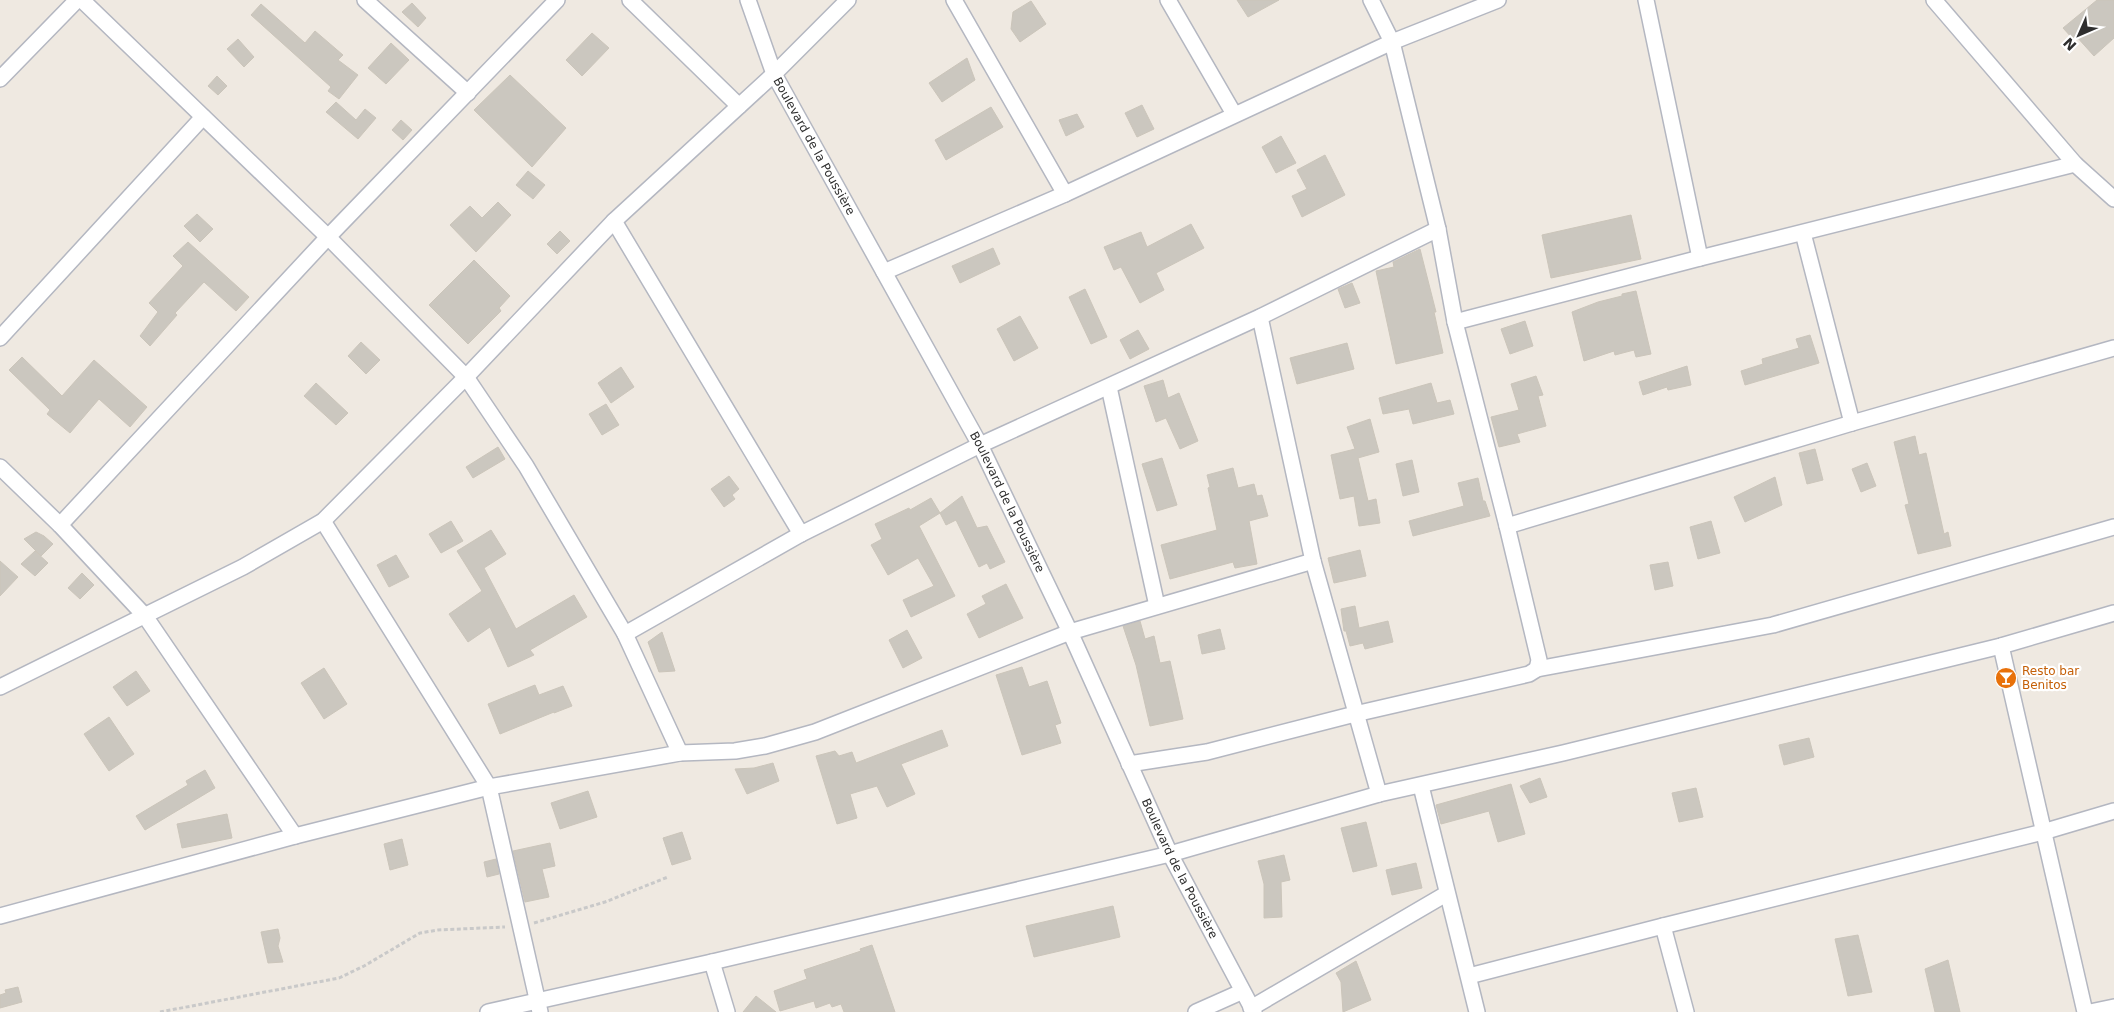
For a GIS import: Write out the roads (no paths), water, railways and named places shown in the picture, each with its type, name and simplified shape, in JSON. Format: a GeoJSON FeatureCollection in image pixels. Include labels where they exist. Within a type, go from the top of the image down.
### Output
{"type":"FeatureCollection","features":[{"type":"Feature","properties":{"kind":"street"},"geometry":{"type":"LineString","coordinates":[[0,79],[77,0]]}},
{"type":"Feature","properties":{"kind":"street"},"geometry":{"type":"LineString","coordinates":[[82,0],[328,237],[466,377],[526,466],[625,634],[680,752]]}},
{"type":"Feature","properties":{"kind":"street"},"geometry":{"type":"LineString","coordinates":[[365,0],[468,93]]}},
{"type":"Feature","properties":{"kind":"street"},"geometry":{"type":"LineString","coordinates":[[60,525],[328,237],[557,0]]}},
{"type":"Feature","properties":{"kind":"street"},"geometry":{"type":"LineString","coordinates":[[630,0],[739,106]]}},
{"type":"Feature","properties":{"kind":"street","name":"Boulevard de la Poussière"},"geometry":{"type":"LineString","coordinates":[[748,0],[774,74],[980,445],[1070,632],[1170,854],[1252,1010]]}},
{"type":"Feature","properties":{"kind":"street"},"geometry":{"type":"LineString","coordinates":[[0,687],[243,567],[323,521],[466,377],[614,221],[774,74],[848,0]]}},
{"type":"Feature","properties":{"kind":"street"},"geometry":{"type":"LineString","coordinates":[[954,0],[1065,194]]}},
{"type":"Feature","properties":{"kind":"street"},"geometry":{"type":"LineString","coordinates":[[1168,0],[1234,114]]}},
{"type":"Feature","properties":{"kind":"street"},"geometry":{"type":"LineString","coordinates":[[1372,0],[1392,42],[1438,229],[1455,322],[1539,660],[1537,669]]}},
{"type":"Feature","properties":{"kind":"street"},"geometry":{"type":"LineString","coordinates":[[884,272],[1065,194],[1392,42],[1498,0]]}},
{"type":"Feature","properties":{"kind":"street"},"geometry":{"type":"LineString","coordinates":[[1646,0],[1700,258]]}},
{"type":"Feature","properties":{"kind":"street"},"geometry":{"type":"LineString","coordinates":[[1934,0],[2075,164],[2114,199]]}},
{"type":"Feature","properties":{"kind":"street"},"geometry":{"type":"LineString","coordinates":[[0,338],[203,117]]}},
{"type":"Feature","properties":{"kind":"street"},"geometry":{"type":"LineString","coordinates":[[1455,322],[1700,258],[2075,164]]}},
{"type":"Feature","properties":{"kind":"street"},"geometry":{"type":"LineString","coordinates":[[614,221],[802,534]]}},
{"type":"Feature","properties":{"kind":"street"},"geometry":{"type":"LineString","coordinates":[[625,634],[802,534],[980,445],[1260,317],[1438,229]]}},
{"type":"Feature","properties":{"kind":"street"},"geometry":{"type":"LineString","coordinates":[[1803,233],[1852,422]]}},
{"type":"Feature","properties":{"kind":"street"},"geometry":{"type":"LineString","coordinates":[[1260,317],[1313,561],[1379,794]]}},
{"type":"Feature","properties":{"kind":"street"},"geometry":{"type":"LineString","coordinates":[[1507,526],[1852,422],[2114,348]]}},
{"type":"Feature","properties":{"kind":"street"},"geometry":{"type":"LineString","coordinates":[[1109,387],[1157,606]]}},
{"type":"Feature","properties":{"kind":"street"},"geometry":{"type":"LineString","coordinates":[[0,467],[60,525],[145,616],[295,836]]}},
{"type":"Feature","properties":{"kind":"street"},"geometry":{"type":"LineString","coordinates":[[323,521],[489,787],[539,1007]]}},
{"type":"Feature","properties":{"kind":"street"},"geometry":{"type":"LineString","coordinates":[[1129,764],[1207,752],[1355,714],[1529,674],[1537,669],[1773,625],[2114,528]]}},
{"type":"Feature","properties":{"kind":"street"},"geometry":{"type":"LineString","coordinates":[[0,916],[295,836],[489,787],[680,752],[734,751],[765,746],[815,732],[1070,632],[1313,561]]}},
{"type":"Feature","properties":{"kind":"street"},"geometry":{"type":"LineString","coordinates":[[488,1012],[539,1007],[712,962],[1170,854],[1379,794],[1421,786],[2001,646],[2114,613]]}},
{"type":"Feature","properties":{"kind":"street"},"geometry":{"type":"LineString","coordinates":[[2001,646],[2085,1012]]}},
{"type":"Feature","properties":{"kind":"street"},"geometry":{"type":"LineString","coordinates":[[1421,786],[1446,894],[1477,1012]]}},
{"type":"Feature","properties":{"kind":"street"},"geometry":{"type":"LineString","coordinates":[[1469,976],[2043,832],[2114,811]]}},
{"type":"Feature","properties":{"kind":"street"},"geometry":{"type":"LineString","coordinates":[[1252,1010],[1446,894]]}},
{"type":"Feature","properties":{"kind":"street"},"geometry":{"type":"LineString","coordinates":[[1664,926],[1686,1012]]}},
{"type":"Feature","properties":{"kind":"street"},"geometry":{"type":"LineString","coordinates":[[712,962],[727,1012]]}},
{"type":"Feature","properties":{"kind":"street"},"geometry":{"type":"LineString","coordinates":[[1196,1012],[1242,992]]}},
{"type":"Feature","properties":{"kind":"street"},"geometry":{"type":"LineString","coordinates":[[2090,1012],[2114,1007]]}},
{"type":"Feature","properties":{"kind":"place","name":"Resto bar Benitos"},"geometry":{"type":"Point","coordinates":[2006,678]}}]}
